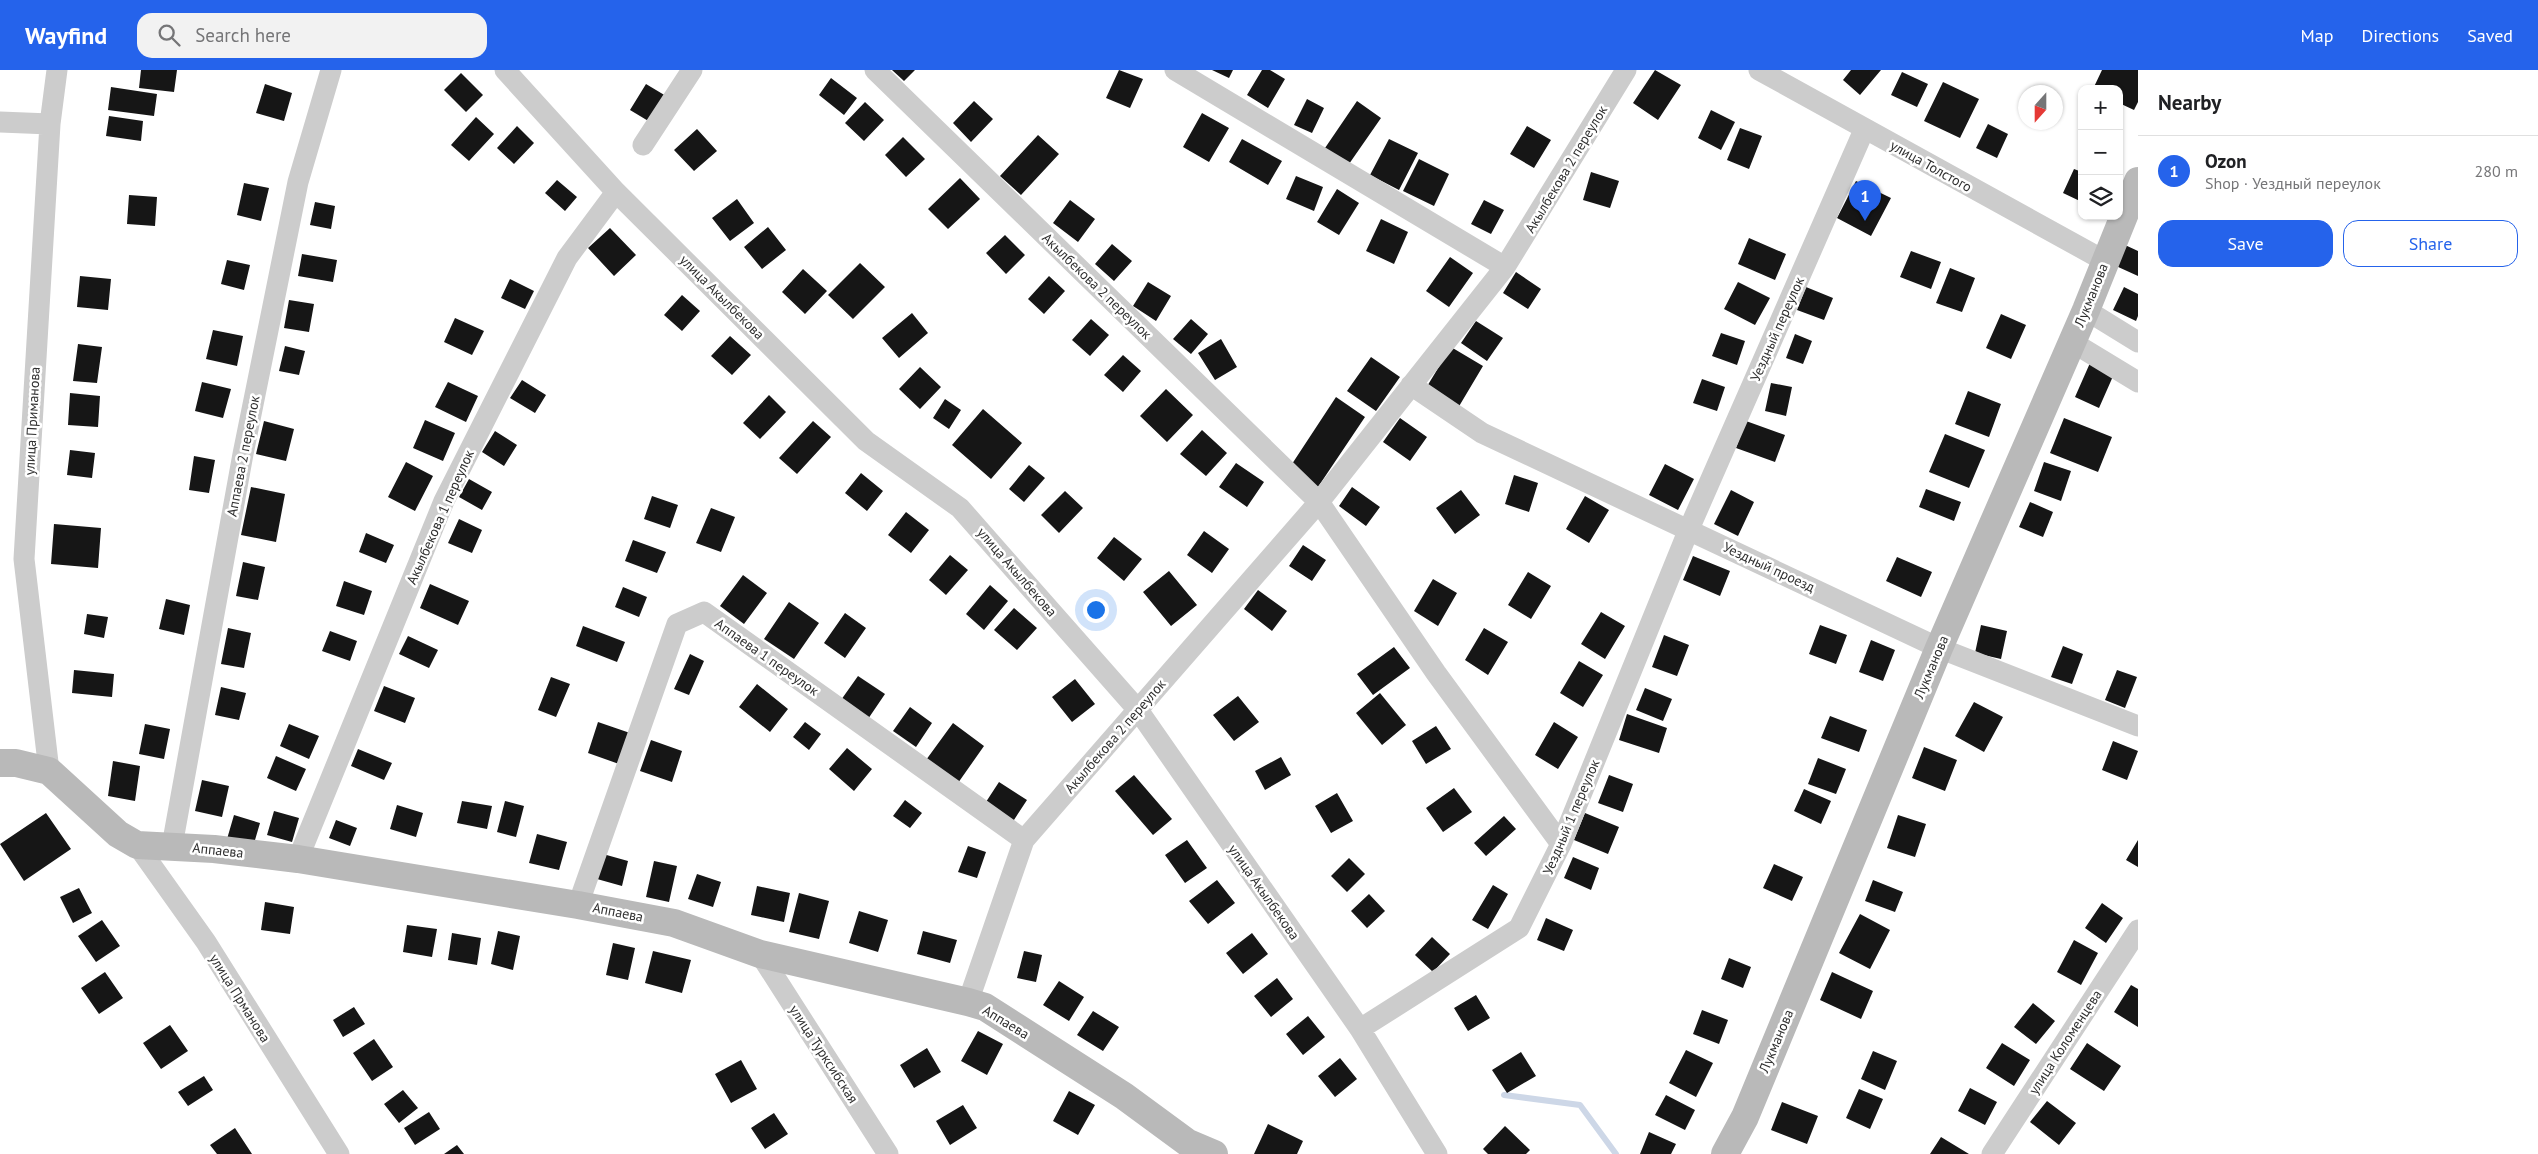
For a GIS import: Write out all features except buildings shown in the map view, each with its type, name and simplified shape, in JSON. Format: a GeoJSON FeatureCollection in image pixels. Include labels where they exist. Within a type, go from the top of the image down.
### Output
{"type":"FeatureCollection","features":[{"type":"Feature","properties":{"kind":"street","name":"улица Приманова"},"geometry":{"type":"LineString","coordinates":[[49,771],[24,559],[50,124],[57,70]]}},
{"type":"Feature","properties":{"kind":"street","name":"Аппаева 2 переулок"},"geometry":{"type":"LineString","coordinates":[[172,846],[242,454],[298,182],[331,70]]}},
{"type":"Feature","properties":{"kind":"street","name":"улица Акылбекова"},"geometry":{"type":"LineString","coordinates":[[505,70],[616,192],[866,441],[960,508],[1138,710],[1360,1029],[1437,1154]]}},
{"type":"Feature","properties":{"kind":"street"},"geometry":{"type":"LineString","coordinates":[[643,145],[692,70]]}},
{"type":"Feature","properties":{"kind":"street","name":"Акылбекова 2 переулок"},"geometry":{"type":"LineString","coordinates":[[875,70],[1318,502],[1436,673],[1562,844]]}},
{"type":"Feature","properties":{"kind":"street"},"geometry":{"type":"LineString","coordinates":[[1175,70],[1504,267]]}},
{"type":"Feature","properties":{"kind":"street","name":"Акылбекова 2 переулок"},"geometry":{"type":"LineString","coordinates":[[968,1002],[1024,840],[1318,502],[1504,267],[1626,70]]}},
{"type":"Feature","properties":{"kind":"street","name":"улица Толстого"},"geometry":{"type":"LineString","coordinates":[[1759,70],[1864,130],[2105,261]]}},
{"type":"Feature","properties":{"kind":"street"},"geometry":{"type":"LineString","coordinates":[[0,122],[50,124]]}},
{"type":"Feature","properties":{"kind":"street","name":"Уездный переулок"},"geometry":{"type":"LineString","coordinates":[[1689,529],[1864,130]]}},
{"type":"Feature","properties":{"kind":"street","name":"Лукманова"},"geometry":{"type":"LineString","coordinates":[[1725,1154],[1744,1117],[1939,648],[2086,310],[2138,181]]}},
{"type":"Feature","properties":{"kind":"street","name":"Акылбекова 1 переулок"},"geometry":{"type":"LineString","coordinates":[[298,859],[444,501],[567,258],[616,192]]}},
{"type":"Feature","properties":{"kind":"street"},"geometry":{"type":"LineString","coordinates":[[2086,310],[2138,342]]}},
{"type":"Feature","properties":{"kind":"street"},"geometry":{"type":"LineString","coordinates":[[2072,342],[2138,382]]}},
{"type":"Feature","properties":{"kind":"street","name":"Уездный проезд"},"geometry":{"type":"LineString","coordinates":[[1411,385],[1482,433],[1939,648],[2138,726]]}},
{"type":"Feature","properties":{"kind":"street","name":"Уездный 1 переулок"},"geometry":{"type":"LineString","coordinates":[[1360,1029],[1519,928],[1562,844],[1689,529]]}},
{"type":"Feature","properties":{"kind":"street","name":"Аппаева 1 переулок"},"geometry":{"type":"LineString","coordinates":[[578,905],[677,624],[704,612],[1024,840]]}},
{"type":"Feature","properties":{"kind":"street","name":"Аппаева"},"geometry":{"type":"LineString","coordinates":[[0,763],[16,763],[49,771],[118,834],[137,845],[172,846],[298,859],[578,905],[674,923],[760,954],[985,1007],[1124,1096],[1188,1142],[1214,1154]]}},
{"type":"Feature","properties":{"kind":"street","name":"улица Прманова"},"geometry":{"type":"LineString","coordinates":[[137,845],[206,942],[339,1154]]}},
{"type":"Feature","properties":{"kind":"street","name":"улица Коломенцева"},"geometry":{"type":"LineString","coordinates":[[1992,1154],[2138,930]]}},
{"type":"Feature","properties":{"kind":"street","name":"улица Турксибская"},"geometry":{"type":"LineString","coordinates":[[760,954],[888,1154]]}},
{"type":"Feature","properties":{"kind":"waterway"},"geometry":{"type":"LineString","coordinates":[[1504,1095],[1580,1105],[1616,1154]]}},
{"type":"Feature","properties":{"kind":"place","name":"Ozon"},"geometry":{"type":"Point","coordinates":[1865,221]}}]}
